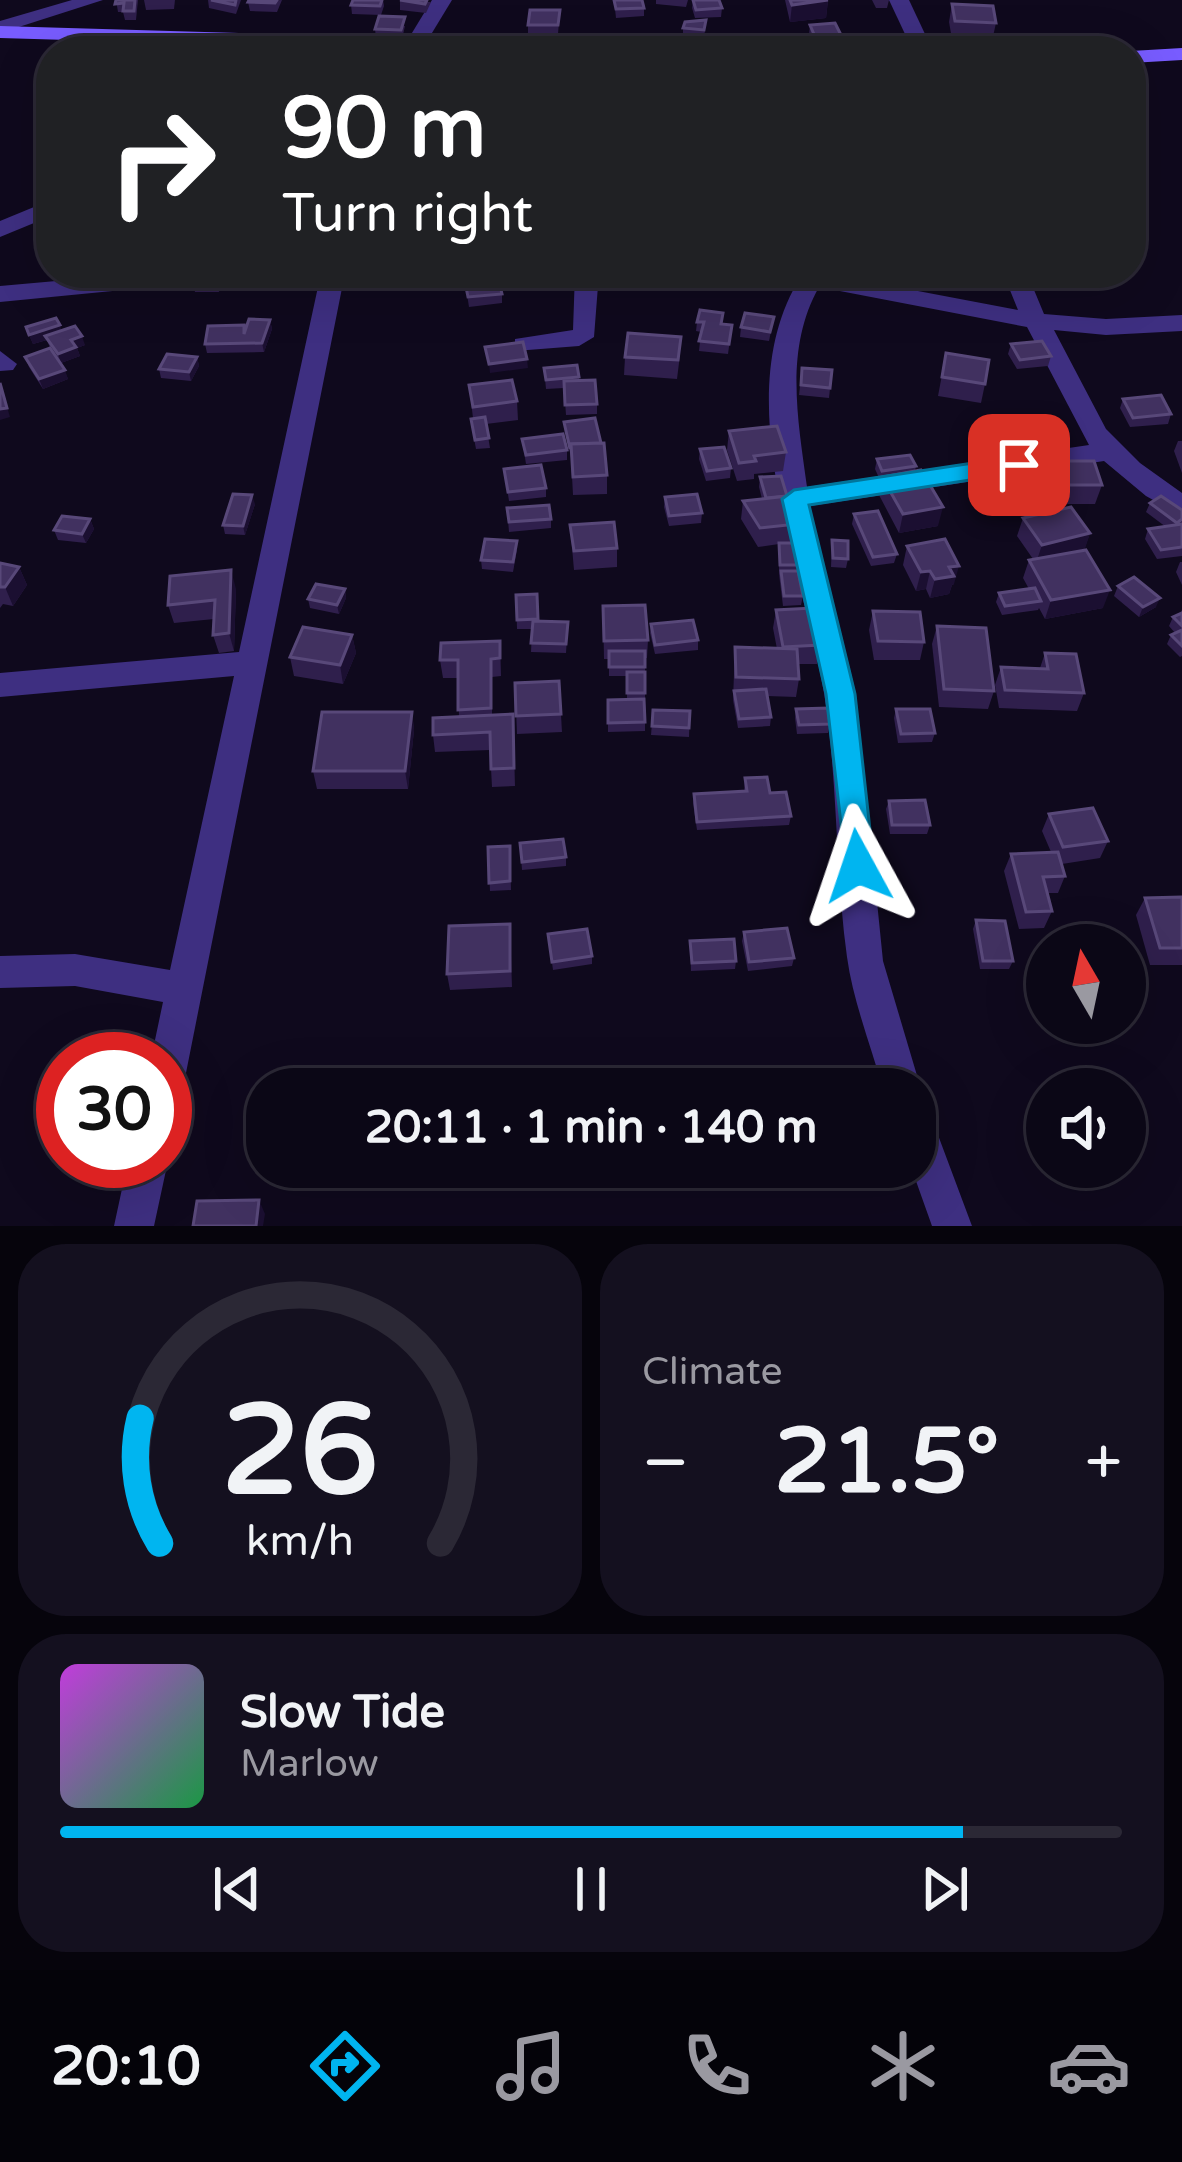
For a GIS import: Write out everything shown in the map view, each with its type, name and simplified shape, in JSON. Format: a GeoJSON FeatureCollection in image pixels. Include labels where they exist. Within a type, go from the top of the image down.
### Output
{"type":"FeatureCollection","features":[{"type":"Feature","properties":{"kind":"street"},"geometry":{"type":"LineString","coordinates":[[0,30],[93,0]]}},
{"type":"Feature","properties":{"kind":"street"},"geometry":{"type":"LineString","coordinates":[[421,36],[442,0]]}},
{"type":"Feature","properties":{"kind":"street"},"geometry":{"type":"LineString","coordinates":[[899,0],[916,36]]}},
{"type":"Feature","properties":{"kind":"street"},"geometry":{"type":"LineString","coordinates":[[0,30],[138,36]]}},
{"type":"Feature","properties":{"kind":"street"},"geometry":{"type":"LineString","coordinates":[[1146,56],[1182,54]]}},
{"type":"Feature","properties":{"kind":"street"},"geometry":{"type":"LineString","coordinates":[[0,230],[36,214]]}},
{"type":"Feature","properties":{"kind":"street"},"geometry":{"type":"LineString","coordinates":[[0,294],[65,288]]}},
{"type":"Feature","properties":{"kind":"street"},"geometry":{"type":"LineString","coordinates":[[176,1032],[330,288]]}},
{"type":"Feature","properties":{"kind":"street"},"geometry":{"type":"LineString","coordinates":[[524,345],[579,338],[585,331],[586,288]]}},
{"type":"Feature","properties":{"kind":"street"},"geometry":{"type":"LineString","coordinates":[[797,288],[781,386],[794,499],[840,694],[865,961],[896,1068]]}},
{"type":"Feature","properties":{"kind":"street"},"geometry":{"type":"LineString","coordinates":[[861,288],[1035,321],[1106,327],[1182,323]]}},
{"type":"Feature","properties":{"kind":"street"},"geometry":{"type":"LineString","coordinates":[[1021,288],[1035,321],[1054,345],[1085,420],[1108,452],[1182,506]]}},
{"type":"Feature","properties":{"kind":"street"},"geometry":{"type":"LineString","coordinates":[[794,499],[1108,452]]}},
{"type":"Feature","properties":{"kind":"street"},"geometry":{"type":"LineString","coordinates":[[0,685],[256,662]]}},
{"type":"Feature","properties":{"kind":"street"},"geometry":{"type":"LineString","coordinates":[[0,972],[75,970],[185,989]]}},
{"type":"Feature","properties":{"kind":"street"},"geometry":{"type":"LineString","coordinates":[[936,1182],[952,1226]]}},
{"type":"Feature","properties":{"kind":"street"},"geometry":{"type":"LineString","coordinates":[[134,1226],[142,1188]]}},
{"type":"Feature","properties":{"kind":"building"},"geometry":{"type":"Polygon","coordinates":[[[116,0],[135,0],[134,11],[123,11],[124,3],[115,4],[116,0]]]}},
{"type":"Feature","properties":{"kind":"building"},"geometry":{"type":"Polygon","coordinates":[[[353,0],[382,0],[380,6],[351,5],[353,0]]]}},
{"type":"Feature","properties":{"kind":"building"},"geometry":{"type":"Polygon","coordinates":[[[614,0],[642,0],[644,8],[616,9],[614,0]]]}},
{"type":"Feature","properties":{"kind":"building"},"geometry":{"type":"Polygon","coordinates":[[[693,0],[719,0],[722,8],[696,10],[693,0]]]}},
{"type":"Feature","properties":{"kind":"building"},"geometry":{"type":"Polygon","coordinates":[[[790,0],[828,0],[792,5],[790,0]]]}},
{"type":"Feature","properties":{"kind":"building"},"geometry":{"type":"Polygon","coordinates":[[[952,4],[993,6],[996,23],[955,21],[952,4]]]}},
{"type":"Feature","properties":{"kind":"building"},"geometry":{"type":"Polygon","coordinates":[[[530,10],[560,10],[558,25],[528,25],[530,10]]]}},
{"type":"Feature","properties":{"kind":"building"},"geometry":{"type":"Polygon","coordinates":[[[379,16],[405,17],[401,30],[375,29],[379,16]]]}},
{"type":"Feature","properties":{"kind":"building"},"geometry":{"type":"Polygon","coordinates":[[[706,20],[704,30],[683,28],[685,22],[706,20]]]}},
{"type":"Feature","properties":{"kind":"building"},"geometry":{"type":"Polygon","coordinates":[[[835,23],[842,36],[815,36],[810,25],[835,23]]]}},
{"type":"Feature","properties":{"kind":"building"},"geometry":{"type":"Polygon","coordinates":[[[466,288],[500,288],[502,294],[468,297],[466,288]]]}},
{"type":"Feature","properties":{"kind":"building"},"geometry":{"type":"Polygon","coordinates":[[[700,310],[723,313],[721,324],[732,325],[729,344],[699,341],[704,322],[697,322],[700,310]]]}},
{"type":"Feature","properties":{"kind":"building"},"geometry":{"type":"Polygon","coordinates":[[[745,313],[774,317],[770,332],[741,327],[745,313]]]}},
{"type":"Feature","properties":{"kind":"building"},"geometry":{"type":"Polygon","coordinates":[[[56,318],[60,325],[29,335],[26,327],[56,318]]]}},
{"type":"Feature","properties":{"kind":"building"},"geometry":{"type":"Polygon","coordinates":[[[249,319],[270,320],[262,343],[205,344],[208,326],[244,325],[244,334],[249,319]]]}},
{"type":"Feature","properties":{"kind":"building"},"geometry":{"type":"Polygon","coordinates":[[[75,326],[82,336],[71,340],[76,347],[58,354],[45,336],[75,326]]]}},
{"type":"Feature","properties":{"kind":"building"},"geometry":{"type":"Polygon","coordinates":[[[628,333],[681,337],[678,360],[625,357],[628,333]]]}},
{"type":"Feature","properties":{"kind":"building"},"geometry":{"type":"Polygon","coordinates":[[[1042,341],[1051,356],[1020,360],[1011,344],[1042,341]]]}},
{"type":"Feature","properties":{"kind":"building"},"geometry":{"type":"Polygon","coordinates":[[[523,342],[527,359],[489,364],[485,347],[523,342]]]}},
{"type":"Feature","properties":{"kind":"building"},"geometry":{"type":"Polygon","coordinates":[[[50,348],[65,370],[39,379],[25,357],[50,348]]]}},
{"type":"Feature","properties":{"kind":"building"},"geometry":{"type":"Polygon","coordinates":[[[946,353],[989,360],[985,384],[942,377],[946,353]]]}},
{"type":"Feature","properties":{"kind":"building"},"geometry":{"type":"Polygon","coordinates":[[[167,354],[197,357],[189,372],[159,369],[167,354]]]}},
{"type":"Feature","properties":{"kind":"building"},"geometry":{"type":"Polygon","coordinates":[[[577,365],[579,377],[546,380],[544,368],[577,365]]]}},
{"type":"Feature","properties":{"kind":"building"},"geometry":{"type":"Polygon","coordinates":[[[802,368],[832,370],[830,388],[801,385],[802,368]]]}},
{"type":"Feature","properties":{"kind":"building"},"geometry":{"type":"Polygon","coordinates":[[[512,380],[517,401],[473,407],[469,385],[512,380]]]}},
{"type":"Feature","properties":{"kind":"building"},"geometry":{"type":"Polygon","coordinates":[[[595,380],[597,404],[565,405],[564,381],[595,380]]]}},
{"type":"Feature","properties":{"kind":"building"},"geometry":{"type":"Polygon","coordinates":[[[0,383],[7,408],[0,409],[0,383]]]}},
{"type":"Feature","properties":{"kind":"building"},"geometry":{"type":"Polygon","coordinates":[[[1161,395],[1171,414],[1133,418],[1123,399],[1161,395]]]}},
{"type":"Feature","properties":{"kind":"building"},"geometry":{"type":"Polygon","coordinates":[[[485,417],[489,438],[475,440],[471,419],[485,417]]]}},
{"type":"Feature","properties":{"kind":"building"},"geometry":{"type":"Polygon","coordinates":[[[595,418],[601,443],[571,444],[570,449],[564,422],[595,418]]]}},
{"type":"Feature","properties":{"kind":"building"},"geometry":{"type":"Polygon","coordinates":[[[777,426],[786,452],[739,463],[729,431],[777,426]]]}},
{"type":"Feature","properties":{"kind":"building"},"geometry":{"type":"Polygon","coordinates":[[[563,434],[567,450],[526,455],[522,439],[563,434]]]}},
{"type":"Feature","properties":{"kind":"building"},"geometry":{"type":"Polygon","coordinates":[[[604,443],[607,475],[573,477],[571,444],[604,443]]]}},
{"type":"Feature","properties":{"kind":"building"},"geometry":{"type":"Polygon","coordinates":[[[724,447],[731,468],[707,471],[700,449],[724,447]]]}},
{"type":"Feature","properties":{"kind":"building"},"geometry":{"type":"Polygon","coordinates":[[[910,455],[916,466],[882,471],[877,459],[910,455]]]}},
{"type":"Feature","properties":{"kind":"building"},"geometry":{"type":"Polygon","coordinates":[[[1040,461],[1094,461],[1102,485],[1047,485],[1040,461]]]}},
{"type":"Feature","properties":{"kind":"building"},"geometry":{"type":"Polygon","coordinates":[[[541,465],[546,488],[508,492],[504,469],[541,465]]]}},
{"type":"Feature","properties":{"kind":"building"},"geometry":{"type":"Polygon","coordinates":[[[921,470],[943,507],[903,514],[882,477],[921,470]]]}},
{"type":"Feature","properties":{"kind":"building"},"geometry":{"type":"Polygon","coordinates":[[[781,476],[787,496],[766,498],[760,477],[781,476]]]}},
{"type":"Feature","properties":{"kind":"building"},"geometry":{"type":"Polygon","coordinates":[[[233,494],[252,495],[243,526],[223,525],[233,494]]]}},
{"type":"Feature","properties":{"kind":"building"},"geometry":{"type":"Polygon","coordinates":[[[697,494],[702,513],[669,516],[665,497],[697,494]]]}},
{"type":"Feature","properties":{"kind":"building"},"geometry":{"type":"Polygon","coordinates":[[[788,496],[797,524],[760,528],[743,501],[788,496]]]}},
{"type":"Feature","properties":{"kind":"building"},"geometry":{"type":"Polygon","coordinates":[[[1161,496],[1182,510],[1177,523],[1150,503],[1161,496]]]}},
{"type":"Feature","properties":{"kind":"building"},"geometry":{"type":"Polygon","coordinates":[[[549,505],[551,519],[509,522],[507,508],[549,505]]]}},
{"type":"Feature","properties":{"kind":"building"},"geometry":{"type":"Polygon","coordinates":[[[1071,507],[1090,533],[1042,545],[1023,518],[1071,507]]]}},
{"type":"Feature","properties":{"kind":"building"},"geometry":{"type":"Polygon","coordinates":[[[878,511],[897,554],[873,557],[854,514],[878,511]]]}},
{"type":"Feature","properties":{"kind":"building"},"geometry":{"type":"Polygon","coordinates":[[[62,516],[90,519],[82,534],[54,530],[62,516]]]}},
{"type":"Feature","properties":{"kind":"building"},"geometry":{"type":"Polygon","coordinates":[[[614,522],[617,548],[574,551],[570,525],[614,522]]]}},
{"type":"Feature","properties":{"kind":"building"},"geometry":{"type":"Polygon","coordinates":[[[1182,524],[1182,547],[1161,550],[1148,529],[1182,524]]]}},
{"type":"Feature","properties":{"kind":"building"},"geometry":{"type":"Polygon","coordinates":[[[485,539],[517,541],[513,562],[481,560],[485,539]]]}},
{"type":"Feature","properties":{"kind":"building"},"geometry":{"type":"Polygon","coordinates":[[[945,539],[959,566],[949,567],[954,576],[935,579],[930,571],[921,572],[907,546],[945,539]]]}},
{"type":"Feature","properties":{"kind":"building"},"geometry":{"type":"Polygon","coordinates":[[[832,540],[848,541],[848,559],[833,558],[832,540]]]}},
{"type":"Feature","properties":{"kind":"building"},"geometry":{"type":"Polygon","coordinates":[[[779,543],[798,543],[799,565],[780,565],[779,543]]]}},
{"type":"Feature","properties":{"kind":"building"},"geometry":{"type":"Polygon","coordinates":[[[1086,550],[1110,590],[1051,600],[1029,560],[1086,550]]]}},
{"type":"Feature","properties":{"kind":"building"},"geometry":{"type":"Polygon","coordinates":[[[0,563],[19,567],[5,587],[0,587],[0,563]]]}},
{"type":"Feature","properties":{"kind":"building"},"geometry":{"type":"Polygon","coordinates":[[[231,570],[229,633],[213,635],[215,600],[168,605],[170,576],[231,570]]]}},
{"type":"Feature","properties":{"kind":"building"},"geometry":{"type":"Polygon","coordinates":[[[781,571],[798,571],[803,596],[784,596],[781,571]]]}},
{"type":"Feature","properties":{"kind":"building"},"geometry":{"type":"Polygon","coordinates":[[[1134,577],[1160,598],[1143,607],[1118,586],[1134,577]]]}},
{"type":"Feature","properties":{"kind":"building"},"geometry":{"type":"Polygon","coordinates":[[[316,584],[345,589],[337,605],[308,599],[316,584]]]}},
{"type":"Feature","properties":{"kind":"building"},"geometry":{"type":"Polygon","coordinates":[[[1035,588],[1041,601],[1005,606],[999,593],[1035,588]]]}},
{"type":"Feature","properties":{"kind":"building"},"geometry":{"type":"Polygon","coordinates":[[[537,594],[538,619],[517,620],[516,595],[537,594]]]}},
{"type":"Feature","properties":{"kind":"building"},"geometry":{"type":"Polygon","coordinates":[[[645,605],[648,640],[604,641],[603,606],[645,605]]]}},
{"type":"Feature","properties":{"kind":"building"},"geometry":{"type":"Polygon","coordinates":[[[813,608],[820,645],[783,647],[776,610],[813,608]]]}},
{"type":"Feature","properties":{"kind":"building"},"geometry":{"type":"Polygon","coordinates":[[[873,611],[920,612],[924,642],[878,641],[873,611]]]}},
{"type":"Feature","properties":{"kind":"building"},"geometry":{"type":"Polygon","coordinates":[[[693,620],[698,640],[655,645],[651,624],[693,620]]]}},
{"type":"Feature","properties":{"kind":"building"},"geometry":{"type":"Polygon","coordinates":[[[533,621],[568,622],[566,644],[531,643],[533,621]]]}},
{"type":"Feature","properties":{"kind":"building"},"geometry":{"type":"Polygon","coordinates":[[[937,626],[986,628],[994,691],[944,689],[937,626]]]}},
{"type":"Feature","properties":{"kind":"building"},"geometry":{"type":"Polygon","coordinates":[[[303,627],[352,635],[340,665],[290,657],[303,627]]]}},
{"type":"Feature","properties":{"kind":"building"},"geometry":{"type":"Polygon","coordinates":[[[500,641],[500,658],[491,659],[491,708],[458,710],[458,660],[440,660],[441,643],[500,641]]]}},
{"type":"Feature","properties":{"kind":"building"},"geometry":{"type":"Polygon","coordinates":[[[735,647],[797,649],[799,679],[736,677],[735,647]]]}},
{"type":"Feature","properties":{"kind":"building"},"geometry":{"type":"Polygon","coordinates":[[[609,651],[645,651],[645,667],[609,667],[609,651]]]}},
{"type":"Feature","properties":{"kind":"building"},"geometry":{"type":"Polygon","coordinates":[[[1045,653],[1076,654],[1084,693],[1005,690],[1001,667],[1048,669],[1045,653]]]}},
{"type":"Feature","properties":{"kind":"building"},"geometry":{"type":"Polygon","coordinates":[[[627,672],[645,672],[645,693],[627,693],[627,672]]]}},
{"type":"Feature","properties":{"kind":"building"},"geometry":{"type":"Polygon","coordinates":[[[559,681],[561,714],[516,716],[515,683],[559,681]]]}},
{"type":"Feature","properties":{"kind":"building"},"geometry":{"type":"Polygon","coordinates":[[[766,689],[771,717],[739,719],[734,691],[766,689]]]}},
{"type":"Feature","properties":{"kind":"building"},"geometry":{"type":"Polygon","coordinates":[[[644,699],[645,722],[608,723],[608,700],[644,699]]]}},
{"type":"Feature","properties":{"kind":"building"},"geometry":{"type":"Polygon","coordinates":[[[828,708],[830,724],[799,725],[796,709],[828,708]]]}},
{"type":"Feature","properties":{"kind":"building"},"geometry":{"type":"Polygon","coordinates":[[[896,709],[930,709],[935,733],[901,734],[896,709]]]}},
{"type":"Feature","properties":{"kind":"building"},"geometry":{"type":"Polygon","coordinates":[[[653,710],[690,711],[689,728],[652,726],[653,710]]]}},
{"type":"Feature","properties":{"kind":"building"},"geometry":{"type":"Polygon","coordinates":[[[322,712],[412,712],[405,771],[313,771],[322,712]]]}},
{"type":"Feature","properties":{"kind":"building"},"geometry":{"type":"Polygon","coordinates":[[[513,714],[514,768],[491,769],[490,732],[433,735],[433,718],[513,714]]]}},
{"type":"Feature","properties":{"kind":"building"},"geometry":{"type":"Polygon","coordinates":[[[767,777],[770,793],[786,792],[791,816],[697,822],[694,794],[747,791],[745,778],[767,777]]]}},
{"type":"Feature","properties":{"kind":"building"},"geometry":{"type":"Polygon","coordinates":[[[925,800],[930,825],[892,825],[889,801],[925,800]]]}},
{"type":"Feature","properties":{"kind":"building"},"geometry":{"type":"Polygon","coordinates":[[[1093,808],[1108,841],[1063,847],[1049,814],[1093,808]]]}},
{"type":"Feature","properties":{"kind":"building"},"geometry":{"type":"Polygon","coordinates":[[[563,839],[566,857],[522,862],[520,843],[563,839]]]}},
{"type":"Feature","properties":{"kind":"building"},"geometry":{"type":"Polygon","coordinates":[[[510,846],[510,881],[489,883],[488,847],[510,846]]]}},
{"type":"Feature","properties":{"kind":"building"},"geometry":{"type":"Polygon","coordinates":[[[1058,852],[1065,876],[1043,877],[1052,911],[1026,912],[1011,854],[1058,852]]]}},
{"type":"Feature","properties":{"kind":"building"},"geometry":{"type":"Polygon","coordinates":[[[1182,897],[1182,948],[1160,948],[1145,898],[1182,897]]]}},
{"type":"Feature","properties":{"kind":"building"},"geometry":{"type":"Polygon","coordinates":[[[976,920],[1005,921],[1013,961],[983,961],[976,920]]]}},
{"type":"Feature","properties":{"kind":"building"},"geometry":{"type":"Polygon","coordinates":[[[510,924],[510,971],[447,974],[449,926],[510,924]]]}},
{"type":"Feature","properties":{"kind":"building"},"geometry":{"type":"Polygon","coordinates":[[[787,928],[794,958],[749,962],[744,932],[787,928]]]}},
{"type":"Feature","properties":{"kind":"building"},"geometry":{"type":"Polygon","coordinates":[[[587,929],[592,956],[552,962],[548,934],[587,929]]]}},
{"type":"Feature","properties":{"kind":"building"},"geometry":{"type":"Polygon","coordinates":[[[734,939],[736,961],[692,963],[690,941],[734,939]]]}},
{"type":"Feature","properties":{"kind":"building"},"geometry":{"type":"Polygon","coordinates":[[[259,1200],[256,1226],[193,1226],[197,1201],[259,1200]]]}},
{"type":"Feature","properties":{"kind":"route"},"geometry":{"type":"LineString","coordinates":[[858,866],[840,694],[794,499],[1019,465]]}}]}
